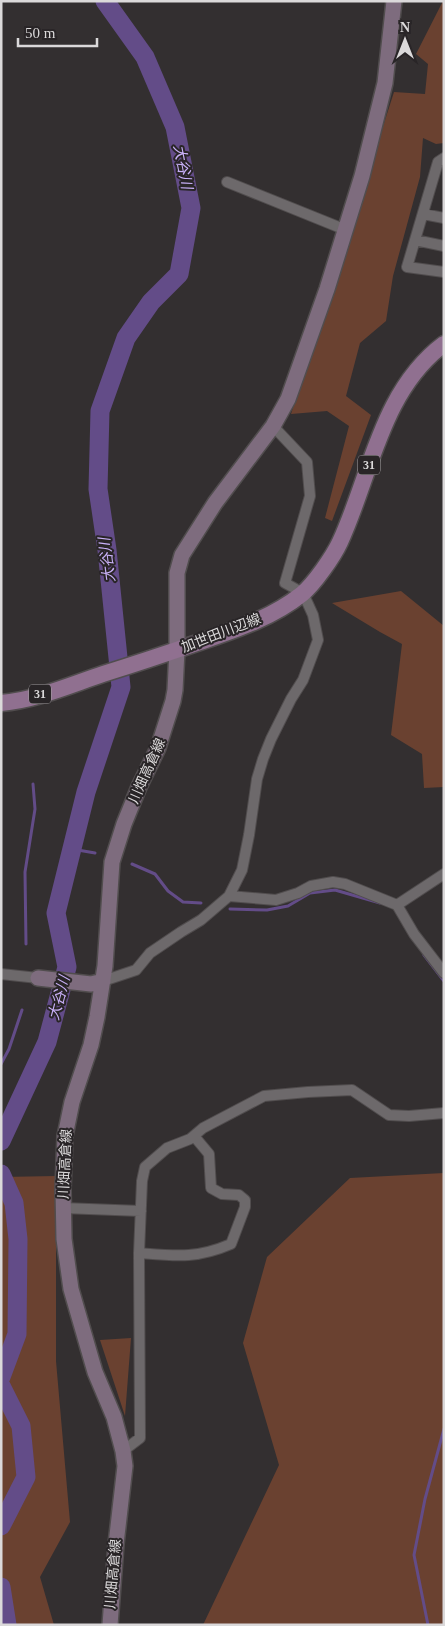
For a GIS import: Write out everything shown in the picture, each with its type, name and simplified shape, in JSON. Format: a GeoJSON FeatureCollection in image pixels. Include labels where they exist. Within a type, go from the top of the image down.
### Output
{"type":"FeatureCollection","features":[{"type":"Feature","properties":{"kind":"main road","name":"加世田川辺線"},"geometry":{"type":"LineString","coordinates":[[1,703],[41,694],[87,680],[242,627],[272,613],[303,593],[340,543],[384,425],[405,384],[418,367],[444,344]]}},
{"type":"Feature","properties":{"kind":"street","name":"川畑高倉線"},"geometry":{"type":"LineString","coordinates":[[110,1625],[115,1552],[125,1466],[114,1417],[95,1372],[71,1289],[64,1239],[63,1208],[65,1136],[72,1102],[95,1027],[97,983],[112,862],[124,824],[167,724],[176,690],[171,652],[177,573],[182,555],[216,503],[273,426],[288,399],[346,230],[364,167],[386,83],[394,1]]}},
{"type":"Feature","properties":{"kind":"street"},"geometry":{"type":"LineString","coordinates":[[444,158],[438,162],[407,267],[444,272]]}},
{"type":"Feature","properties":{"kind":"street"},"geometry":{"type":"LineString","coordinates":[[227,182],[346,230]]}},
{"type":"Feature","properties":{"kind":"street"},"geometry":{"type":"LineString","coordinates":[[423,214],[444,218]]}},
{"type":"Feature","properties":{"kind":"street"},"geometry":{"type":"LineString","coordinates":[[415,240],[444,246]]}},
{"type":"Feature","properties":{"kind":"street"},"geometry":{"type":"LineString","coordinates":[[1,974],[97,983],[136,970],[150,953],[202,920],[229,896],[242,870],[257,779],[263,759],[287,707],[303,680],[318,640],[314,615],[303,593],[285,583],[310,496],[307,462],[273,426]]}},
{"type":"Feature","properties":{"kind":"street"},"geometry":{"type":"LineString","coordinates":[[397,905],[444,874]]}},
{"type":"Feature","properties":{"kind":"street"},"geometry":{"type":"LineString","coordinates":[[229,896],[276,900],[298,893],[311,886],[333,882],[346,884],[397,905],[414,934],[444,973]]}},
{"type":"Feature","properties":{"kind":"street"},"geometry":{"type":"LineString","coordinates":[[123,1451],[140,1438],[139,1254],[142,1181],[145,1167],[167,1148],[190,1139],[203,1128],[264,1096],[352,1090],[389,1115],[409,1116],[444,1113]]}},
{"type":"Feature","properties":{"kind":"street"},"geometry":{"type":"LineString","coordinates":[[139,1254],[187,1256],[212,1252],[231,1244],[245,1207],[245,1200],[239,1195],[222,1194],[211,1188],[209,1154],[194,1136]]}},
{"type":"Feature","properties":{"kind":"street"},"geometry":{"type":"LineString","coordinates":[[63,1208],[141,1211]]}},
{"type":"Feature","properties":{"kind":"shaded area"},"geometry":{"type":"Polygon","coordinates":[[[443,1],[444,143],[436,144],[423,138],[420,177],[393,276],[386,321],[360,343],[346,396],[371,415],[332,521],[325,518],[349,426],[327,411],[291,414],[394,92],[425,94],[428,64],[416,54],[443,1]]]}},
{"type":"Feature","properties":{"kind":"shaded area"},"geometry":{"type":"Polygon","coordinates":[[[401,591],[444,626],[444,787],[424,788],[422,754],[391,735],[402,644],[332,603],[401,591]]]}},
{"type":"Feature","properties":{"kind":"shaded area"},"geometry":{"type":"Polygon","coordinates":[[[444,1173],[444,1625],[203,1625],[279,1465],[243,1343],[267,1257],[350,1178],[444,1173]]]}},
{"type":"Feature","properties":{"kind":"shaded area"},"geometry":{"type":"Polygon","coordinates":[[[56,1176],[56,1361],[70,1522],[40,1577],[54,1625],[1,1625],[1,1177],[56,1176]]]}},
{"type":"Feature","properties":{"kind":"shaded area"},"geometry":{"type":"Polygon","coordinates":[[[131,1338],[125,1416],[100,1340],[131,1338]]]}},
{"type":"Feature","properties":{"kind":"waterway","name":"大谷川"},"geometry":{"type":"LineString","coordinates":[[1,1141],[47,1042],[67,967],[56,913],[86,792],[121,687],[107,550],[98,489],[100,411],[126,338],[151,302],[179,274],[191,208],[175,127],[145,57],[105,1]]}},
{"type":"Feature","properties":{"kind":"waterway"},"geometry":{"type":"LineString","coordinates":[[26,944],[25,872],[35,809],[33,784]]}},
{"type":"Feature","properties":{"kind":"waterway"},"geometry":{"type":"LineString","coordinates":[[72,849],[95,853]]}},
{"type":"Feature","properties":{"kind":"waterway"},"geometry":{"type":"LineString","coordinates":[[132,864],[155,874],[168,891],[183,902],[201,903]]}},
{"type":"Feature","properties":{"kind":"waterway"},"geometry":{"type":"LineString","coordinates":[[230,909],[267,910],[288,906],[310,893],[335,890],[380,903]]}},
{"type":"Feature","properties":{"kind":"waterway"},"geometry":{"type":"LineString","coordinates":[[424,955],[444,981]]}},
{"type":"Feature","properties":{"kind":"waterway"},"geometry":{"type":"LineString","coordinates":[[1,1064],[9,1049],[22,1010]]}},
{"type":"Feature","properties":{"kind":"waterway","name":"大谷川"},"geometry":{"type":"LineString","coordinates":[[1,1174],[14,1203],[18,1239],[17,1334],[1,1377]]}},
{"type":"Feature","properties":{"kind":"waterway","name":"大谷川"},"geometry":{"type":"LineString","coordinates":[[1,1188],[10,1194]]}},
{"type":"Feature","properties":{"kind":"waterway","name":"大谷川"},"geometry":{"type":"LineString","coordinates":[[1,1386],[21,1426],[26,1477],[1,1526]]}},
{"type":"Feature","properties":{"kind":"waterway"},"geometry":{"type":"LineString","coordinates":[[428,1625],[414,1555],[425,1499],[444,1429]]}},
{"type":"Feature","properties":{"kind":"waterway","name":"大谷川"},"geometry":{"type":"LineString","coordinates":[[1,1587],[7,1625]]}}]}
